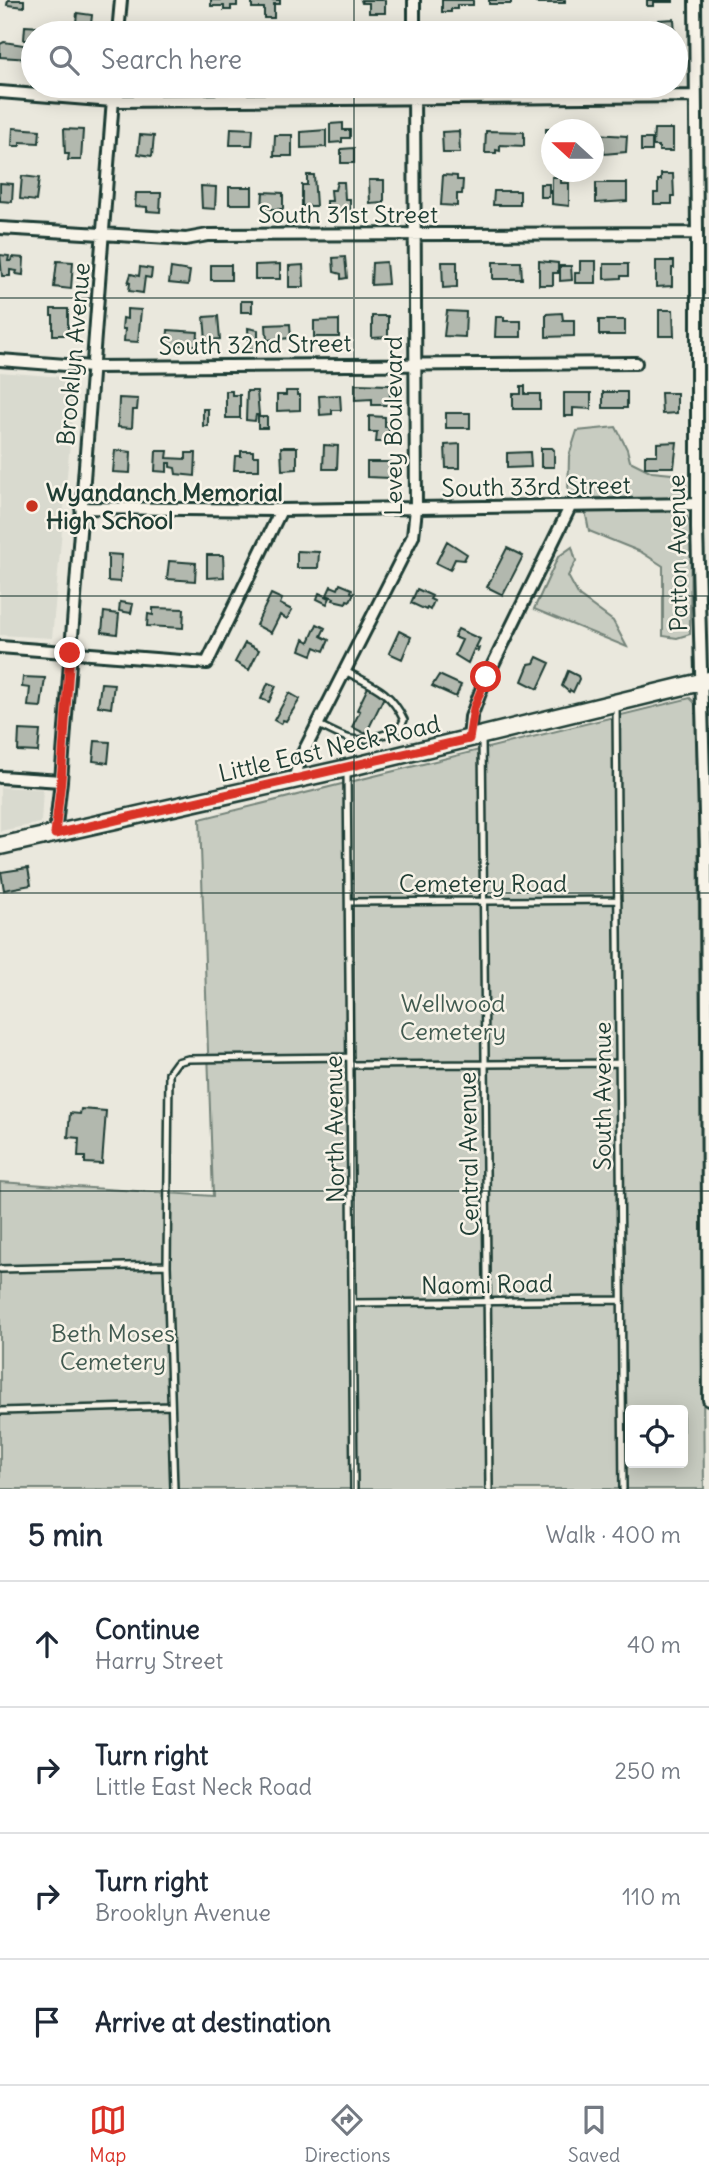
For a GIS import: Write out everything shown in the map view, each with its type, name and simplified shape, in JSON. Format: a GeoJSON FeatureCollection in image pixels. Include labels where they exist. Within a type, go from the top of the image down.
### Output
{"type":"FeatureCollection","features":[{"type":"Feature","properties":{"kind":"main road","name":"Little East Neck Road"},"geometry":{"type":"LineString","coordinates":[[0,846],[347,768],[705,680]]}},
{"type":"Feature","properties":{"kind":"street"},"geometry":{"type":"LineString","coordinates":[[119,21],[121,0]]}},
{"type":"Feature","properties":{"kind":"street"},"geometry":{"type":"LineString","coordinates":[[414,0],[414,21]]}},
{"type":"Feature","properties":{"kind":"street","name":"Patton Avenue"},"geometry":{"type":"LineString","coordinates":[[695,0],[697,504],[705,680],[707,849],[709,1400]]}},
{"type":"Feature","properties":{"kind":"street"},"geometry":{"type":"LineString","coordinates":[[0,92],[21,93]]}},
{"type":"Feature","properties":{"kind":"street"},"geometry":{"type":"LineString","coordinates":[[688,96],[695,96]]}},
{"type":"Feature","properties":{"kind":"street"},"geometry":{"type":"LineString","coordinates":[[85,98],[414,98]]}},
{"type":"Feature","properties":{"kind":"street","name":"Levey Boulevard"},"geometry":{"type":"LineString","coordinates":[[293,780],[317,724],[413,536],[416,509],[414,98]]}},
{"type":"Feature","properties":{"kind":"street","name":"Brooklyn Avenue"},"geometry":{"type":"LineString","coordinates":[[55,834],[113,100]]}},
{"type":"Feature","properties":{"kind":"street","name":"South 31st Street"},"geometry":{"type":"LineString","coordinates":[[0,228],[186,239],[208,235],[697,233]]}},
{"type":"Feature","properties":{"kind":"street","name":"South 32nd Street"},"geometry":{"type":"LineString","coordinates":[[0,360],[92,367],[636,363]]}},
{"type":"Feature","properties":{"kind":"street","name":"South 33rd Street"},"geometry":{"type":"LineString","coordinates":[[81,508],[281,510],[697,504]]}},
{"type":"Feature","properties":{"kind":"street"},"geometry":{"type":"LineString","coordinates":[[475,737],[474,708],[486,677],[570,507]]}},
{"type":"Feature","properties":{"kind":"street"},"geometry":{"type":"LineString","coordinates":[[0,647],[206,663],[281,510]]}},
{"type":"Feature","properties":{"kind":"street"},"geometry":{"type":"LineString","coordinates":[[0,777],[61,781]]}},
{"type":"Feature","properties":{"kind":"lane"},"geometry":{"type":"LineString","coordinates":[[317,724],[344,738],[361,741],[399,730],[403,726],[404,720],[390,696],[345,671]]}},
{"type":"Feature","properties":{"kind":"lane","name":"South Avenue"},"geometry":{"type":"LineString","coordinates":[[616,703],[623,1489]]}},
{"type":"Feature","properties":{"kind":"lane","name":"Central Avenue"},"geometry":{"type":"LineString","coordinates":[[475,737],[483,901],[489,1489]]}},
{"type":"Feature","properties":{"kind":"lane","name":"North Avenue"},"geometry":{"type":"LineString","coordinates":[[347,768],[355,1489]]}},
{"type":"Feature","properties":{"kind":"lane","name":"Cemetery Road"},"geometry":{"type":"LineString","coordinates":[[349,902],[618,900]]}},
{"type":"Feature","properties":{"kind":"lane"},"geometry":{"type":"LineString","coordinates":[[174,1489],[167,1265],[167,1082],[174,1064],[193,1058],[484,1064],[619,1063]]}},
{"type":"Feature","properties":{"kind":"lane"},"geometry":{"type":"LineString","coordinates":[[0,1269],[167,1265]]}},
{"type":"Feature","properties":{"kind":"lane","name":"Naomi Road"},"geometry":{"type":"LineString","coordinates":[[353,1303],[621,1300]]}},
{"type":"Feature","properties":{"kind":"lane"},"geometry":{"type":"LineString","coordinates":[[0,1411],[172,1406]]}},
{"type":"Feature","properties":{"kind":"shaded area","name":"Wyandanch Memorial High School"},"geometry":{"type":"Polygon","coordinates":[[[0,372],[76,378],[52,638],[0,635],[0,372]]]}},
{"type":"Feature","properties":{"kind":"shaded area"},"geometry":{"type":"Polygon","coordinates":[[[0,787],[43,789],[41,823],[0,831],[0,787]]]}},
{"type":"Feature","properties":{"kind":"green space"},"geometry":{"type":"Polygon","coordinates":[[[616,427],[630,461],[652,472],[682,475],[687,488],[682,497],[667,500],[568,497],[569,456],[577,431],[616,427]]]}},
{"type":"Feature","properties":{"kind":"green space"},"geometry":{"type":"Polygon","coordinates":[[[585,510],[678,512],[686,515],[691,526],[690,634],[677,638],[663,636],[663,566],[641,552],[589,531],[585,510]]]}},
{"type":"Feature","properties":{"kind":"green space"},"geometry":{"type":"Polygon","coordinates":[[[572,547],[576,561],[568,576],[579,596],[613,621],[627,647],[534,609],[558,557],[572,547]]]}},
{"type":"Feature","properties":{"kind":"green space","name":"Wellwood Cemetery"},"geometry":{"type":"Polygon","coordinates":[[[690,698],[697,705],[704,1489],[0,1489],[0,1182],[213,1196],[200,819],[690,698]]]}},
{"type":"Feature","properties":{"kind":"building"},"geometry":{"type":"Polygon","coordinates":[[[8,0],[24,0],[24,7],[7,5],[8,0]]]}},
{"type":"Feature","properties":{"kind":"building"},"geometry":{"type":"Polygon","coordinates":[[[211,0],[237,0],[237,6],[224,10],[224,6],[211,6],[211,0]]]}},
{"type":"Feature","properties":{"kind":"building"},"geometry":{"type":"Polygon","coordinates":[[[252,0],[280,0],[280,4],[274,4],[274,18],[264,18],[264,8],[252,8],[252,0]]]}},
{"type":"Feature","properties":{"kind":"building"},"geometry":{"type":"Polygon","coordinates":[[[361,0],[385,0],[385,13],[369,13],[369,3],[362,3],[361,0]]]}},
{"type":"Feature","properties":{"kind":"building"},"geometry":{"type":"Polygon","coordinates":[[[442,0],[473,0],[473,5],[457,5],[457,9],[451,9],[451,12],[442,12],[442,0]]]}},
{"type":"Feature","properties":{"kind":"building"},"geometry":{"type":"Polygon","coordinates":[[[489,0],[511,0],[511,4],[489,4],[489,0]]]}},
{"type":"Feature","properties":{"kind":"building"},"geometry":{"type":"Polygon","coordinates":[[[536,0],[565,0],[565,3],[536,3],[536,0]]]}},
{"type":"Feature","properties":{"kind":"building"},"geometry":{"type":"Polygon","coordinates":[[[647,0],[673,2],[654,2],[654,6],[647,6],[647,0]]]}},
{"type":"Feature","properties":{"kind":"building"},"geometry":{"type":"Polygon","coordinates":[[[77,13],[92,15],[91,21],[76,21],[77,13]]]}},
{"type":"Feature","properties":{"kind":"building"},"geometry":{"type":"Polygon","coordinates":[[[4,42],[21,45],[21,58],[0,57],[0,44],[4,42]]]}},
{"type":"Feature","properties":{"kind":"building"},"geometry":{"type":"Polygon","coordinates":[[[343,123],[343,130],[350,130],[350,138],[330,143],[330,124],[343,123]]]}},
{"type":"Feature","properties":{"kind":"building"},"geometry":{"type":"Polygon","coordinates":[[[13,128],[40,130],[39,143],[20,142],[20,146],[12,146],[13,128]]]}},
{"type":"Feature","properties":{"kind":"building"},"geometry":{"type":"Polygon","coordinates":[[[231,128],[253,129],[252,145],[230,145],[231,128]]]}},
{"type":"Feature","properties":{"kind":"building"},"geometry":{"type":"Polygon","coordinates":[[[64,129],[83,130],[81,160],[68,160],[69,154],[65,154],[64,129]]]}},
{"type":"Feature","properties":{"kind":"building"},"geometry":{"type":"Polygon","coordinates":[[[654,129],[673,129],[673,151],[659,151],[659,146],[653,146],[654,129]]]}},
{"type":"Feature","properties":{"kind":"building"},"geometry":{"type":"Polygon","coordinates":[[[326,130],[326,147],[301,148],[301,132],[326,130]]]}},
{"type":"Feature","properties":{"kind":"building"},"geometry":{"type":"Polygon","coordinates":[[[459,131],[460,153],[443,153],[442,132],[459,131]]]}},
{"type":"Feature","properties":{"kind":"building"},"geometry":{"type":"Polygon","coordinates":[[[486,131],[524,132],[524,146],[500,145],[500,151],[485,153],[486,131]]]}},
{"type":"Feature","properties":{"kind":"building"},"geometry":{"type":"Polygon","coordinates":[[[140,135],[154,136],[152,156],[138,154],[140,135]]]}},
{"type":"Feature","properties":{"kind":"building"},"geometry":{"type":"Polygon","coordinates":[[[275,135],[292,135],[292,156],[274,156],[275,135]]]}},
{"type":"Feature","properties":{"kind":"building"},"geometry":{"type":"Polygon","coordinates":[[[604,135],[627,136],[626,152],[604,154],[604,135]]]}},
{"type":"Feature","properties":{"kind":"building"},"geometry":{"type":"Polygon","coordinates":[[[641,139],[652,139],[652,151],[641,151],[641,139]]]}},
{"type":"Feature","properties":{"kind":"building"},"geometry":{"type":"Polygon","coordinates":[[[354,148],[354,163],[341,163],[341,149],[354,148]]]}},
{"type":"Feature","properties":{"kind":"building"},"geometry":{"type":"Polygon","coordinates":[[[661,174],[673,174],[672,204],[654,204],[654,193],[658,193],[661,174]]]}},
{"type":"Feature","properties":{"kind":"building"},"geometry":{"type":"Polygon","coordinates":[[[307,175],[314,175],[316,206],[302,206],[302,185],[307,185],[307,175]]]}},
{"type":"Feature","properties":{"kind":"building"},"geometry":{"type":"Polygon","coordinates":[[[443,175],[457,176],[457,180],[463,180],[462,194],[457,194],[457,206],[441,205],[443,175]]]}},
{"type":"Feature","properties":{"kind":"building"},"geometry":{"type":"Polygon","coordinates":[[[22,176],[39,178],[36,201],[20,199],[22,176]]]}},
{"type":"Feature","properties":{"kind":"building"},"geometry":{"type":"Polygon","coordinates":[[[369,180],[384,180],[384,203],[370,204],[369,180]]]}},
{"type":"Feature","properties":{"kind":"building"},"geometry":{"type":"Polygon","coordinates":[[[337,182],[344,182],[345,199],[350,199],[350,209],[327,209],[327,201],[332,201],[331,190],[335,190],[337,182]]]}},
{"type":"Feature","properties":{"kind":"building"},"geometry":{"type":"Polygon","coordinates":[[[552,182],[569,183],[569,206],[552,204],[552,182]]]}},
{"type":"Feature","properties":{"kind":"building"},"geometry":{"type":"Polygon","coordinates":[[[0,183],[13,184],[12,202],[0,201],[0,183]]]}},
{"type":"Feature","properties":{"kind":"building"},"geometry":{"type":"Polygon","coordinates":[[[596,183],[627,183],[627,201],[596,203],[596,183]]]}},
{"type":"Feature","properties":{"kind":"building"},"geometry":{"type":"Polygon","coordinates":[[[540,184],[549,184],[549,197],[540,197],[540,184]]]}},
{"type":"Feature","properties":{"kind":"building"},"geometry":{"type":"Polygon","coordinates":[[[201,186],[216,187],[215,209],[202,208],[201,186]]]}},
{"type":"Feature","properties":{"kind":"building"},"geometry":{"type":"Polygon","coordinates":[[[229,187],[252,187],[252,204],[229,204],[229,187]]]}},
{"type":"Feature","properties":{"kind":"building"},"geometry":{"type":"Polygon","coordinates":[[[494,191],[520,191],[520,205],[493,205],[494,191]]]}},
{"type":"Feature","properties":{"kind":"building"},"geometry":{"type":"Polygon","coordinates":[[[263,192],[283,193],[283,209],[262,209],[263,192]]]}},
{"type":"Feature","properties":{"kind":"building"},"geometry":{"type":"Polygon","coordinates":[[[136,193],[161,193],[160,212],[135,206],[136,193]]]}},
{"type":"Feature","properties":{"kind":"building"},"geometry":{"type":"Polygon","coordinates":[[[0,255],[9,256],[8,261],[11,261],[12,257],[24,258],[23,275],[10,270],[10,276],[2,276],[0,255]]]}},
{"type":"Feature","properties":{"kind":"building"},"geometry":{"type":"Polygon","coordinates":[[[345,257],[347,278],[341,279],[341,274],[334,272],[333,258],[345,257]]]}},
{"type":"Feature","properties":{"kind":"building"},"geometry":{"type":"Polygon","coordinates":[[[57,261],[73,262],[71,289],[54,287],[57,261]]]}},
{"type":"Feature","properties":{"kind":"building"},"geometry":{"type":"Polygon","coordinates":[[[539,261],[558,263],[558,273],[553,273],[553,285],[539,285],[539,261]]]}},
{"type":"Feature","properties":{"kind":"building"},"geometry":{"type":"Polygon","coordinates":[[[580,261],[596,261],[596,283],[575,283],[575,273],[580,273],[580,261]]]}},
{"type":"Feature","properties":{"kind":"building"},"geometry":{"type":"Polygon","coordinates":[[[656,261],[674,261],[672,286],[656,287],[656,261]]]}},
{"type":"Feature","properties":{"kind":"building"},"geometry":{"type":"Polygon","coordinates":[[[386,262],[388,284],[371,285],[372,263],[386,262]]]}},
{"type":"Feature","properties":{"kind":"building"},"geometry":{"type":"Polygon","coordinates":[[[442,262],[457,262],[457,287],[443,288],[442,262]]]}},
{"type":"Feature","properties":{"kind":"building"},"geometry":{"type":"Polygon","coordinates":[[[493,262],[521,262],[522,279],[493,279],[493,262]]]}},
{"type":"Feature","properties":{"kind":"building"},"geometry":{"type":"Polygon","coordinates":[[[280,264],[280,279],[255,279],[255,265],[280,264]]]}},
{"type":"Feature","properties":{"kind":"building"},"geometry":{"type":"Polygon","coordinates":[[[604,264],[628,264],[628,276],[604,279],[604,264]]]}},
{"type":"Feature","properties":{"kind":"building"},"geometry":{"type":"Polygon","coordinates":[[[211,265],[231,265],[231,280],[211,280],[211,265]]]}},
{"type":"Feature","properties":{"kind":"building"},"geometry":{"type":"Polygon","coordinates":[[[303,265],[304,287],[289,287],[289,266],[303,265]]]}},
{"type":"Feature","properties":{"kind":"building"},"geometry":{"type":"Polygon","coordinates":[[[560,266],[571,266],[572,280],[560,281],[560,266]]]}},
{"type":"Feature","properties":{"kind":"building"},"geometry":{"type":"Polygon","coordinates":[[[140,267],[152,269],[151,278],[145,277],[143,293],[129,291],[131,274],[139,276],[140,267]]]}},
{"type":"Feature","properties":{"kind":"building"},"geometry":{"type":"Polygon","coordinates":[[[171,268],[190,271],[188,285],[169,283],[171,268]]]}},
{"type":"Feature","properties":{"kind":"building"},"geometry":{"type":"Polygon","coordinates":[[[241,301],[252,301],[252,312],[241,312],[241,301]]]}},
{"type":"Feature","properties":{"kind":"building"},"geometry":{"type":"Polygon","coordinates":[[[51,309],[68,309],[68,335],[53,335],[51,309]]]}},
{"type":"Feature","properties":{"kind":"building"},"geometry":{"type":"Polygon","coordinates":[[[127,309],[141,310],[138,342],[124,341],[123,318],[127,319],[127,309]]]}},
{"type":"Feature","properties":{"kind":"building"},"geometry":{"type":"Polygon","coordinates":[[[659,310],[673,310],[674,336],[659,336],[659,310]]]}},
{"type":"Feature","properties":{"kind":"building"},"geometry":{"type":"Polygon","coordinates":[[[447,311],[466,312],[465,337],[444,336],[447,311]]]}},
{"type":"Feature","properties":{"kind":"building"},"geometry":{"type":"Polygon","coordinates":[[[562,313],[563,320],[574,320],[574,336],[546,337],[546,314],[562,313]]]}},
{"type":"Feature","properties":{"kind":"building"},"geometry":{"type":"Polygon","coordinates":[[[218,316],[220,339],[206,340],[204,317],[218,316]]]}},
{"type":"Feature","properties":{"kind":"building"},"geometry":{"type":"Polygon","coordinates":[[[372,316],[388,316],[388,337],[372,338],[372,316]]]}},
{"type":"Feature","properties":{"kind":"building"},"geometry":{"type":"Polygon","coordinates":[[[496,317],[504,317],[504,321],[521,321],[521,337],[495,337],[496,317]]]}},
{"type":"Feature","properties":{"kind":"building"},"geometry":{"type":"Polygon","coordinates":[[[339,320],[339,337],[314,337],[314,321],[339,320]]]}},
{"type":"Feature","properties":{"kind":"building"},"geometry":{"type":"Polygon","coordinates":[[[599,320],[625,320],[625,335],[599,335],[599,320]]]}},
{"type":"Feature","properties":{"kind":"building"},"geometry":{"type":"Polygon","coordinates":[[[290,324],[291,338],[267,340],[266,325],[290,324]]]}},
{"type":"Feature","properties":{"kind":"building"},"geometry":{"type":"Polygon","coordinates":[[[248,328],[258,330],[258,349],[249,349],[248,328]]]}},
{"type":"Feature","properties":{"kind":"building"},"geometry":{"type":"Polygon","coordinates":[[[168,330],[198,332],[197,345],[167,345],[168,330]]]}},
{"type":"Feature","properties":{"kind":"building"},"geometry":{"type":"Polygon","coordinates":[[[355,384],[390,385],[390,405],[372,405],[372,399],[355,400],[355,384]]]}},
{"type":"Feature","properties":{"kind":"building"},"geometry":{"type":"Polygon","coordinates":[[[521,386],[525,386],[525,394],[540,394],[540,409],[513,409],[513,394],[521,394],[521,386]]]}},
{"type":"Feature","properties":{"kind":"building"},"geometry":{"type":"Polygon","coordinates":[[[226,391],[232,391],[232,395],[240,395],[240,418],[226,418],[226,391]]]}},
{"type":"Feature","properties":{"kind":"building"},"geometry":{"type":"Polygon","coordinates":[[[247,391],[257,391],[259,415],[256,415],[255,421],[246,420],[247,391]]]}},
{"type":"Feature","properties":{"kind":"building"},"geometry":{"type":"Polygon","coordinates":[[[286,391],[297,391],[297,395],[300,395],[300,410],[277,411],[277,395],[286,395],[286,391]]]}},
{"type":"Feature","properties":{"kind":"building"},"geometry":{"type":"Polygon","coordinates":[[[603,392],[627,392],[627,408],[603,408],[603,392]]]}},
{"type":"Feature","properties":{"kind":"building"},"geometry":{"type":"Polygon","coordinates":[[[564,393],[591,393],[591,409],[573,408],[573,416],[564,416],[564,393]]]}},
{"type":"Feature","properties":{"kind":"building"},"geometry":{"type":"Polygon","coordinates":[[[661,393],[677,393],[677,413],[662,414],[661,393]]]}},
{"type":"Feature","properties":{"kind":"building"},"geometry":{"type":"Polygon","coordinates":[[[340,395],[341,410],[320,415],[319,396],[340,395]]]}},
{"type":"Feature","properties":{"kind":"building"},"geometry":{"type":"Polygon","coordinates":[[[119,398],[138,399],[137,410],[133,410],[132,428],[118,427],[119,398]]]}},
{"type":"Feature","properties":{"kind":"building"},"geometry":{"type":"Polygon","coordinates":[[[203,409],[208,409],[208,426],[203,426],[203,409]]]}},
{"type":"Feature","properties":{"kind":"building"},"geometry":{"type":"Polygon","coordinates":[[[446,413],[470,413],[470,428],[446,428],[446,413]]]}},
{"type":"Feature","properties":{"kind":"building"},"geometry":{"type":"Polygon","coordinates":[[[369,416],[385,417],[385,427],[389,427],[388,442],[376,442],[377,432],[369,432],[369,416]]]}},
{"type":"Feature","properties":{"kind":"building"},"geometry":{"type":"Polygon","coordinates":[[[258,417],[267,417],[267,428],[258,428],[258,417]]]}},
{"type":"Feature","properties":{"kind":"building"},"geometry":{"type":"Polygon","coordinates":[[[677,442],[674,467],[645,467],[645,455],[657,455],[657,443],[677,442]]]}},
{"type":"Feature","properties":{"kind":"building"},"geometry":{"type":"Polygon","coordinates":[[[460,444],[460,468],[446,468],[445,445],[460,444]]]}},
{"type":"Feature","properties":{"kind":"building"},"geometry":{"type":"Polygon","coordinates":[[[324,445],[338,446],[337,469],[323,469],[324,445]]]}},
{"type":"Feature","properties":{"kind":"building"},"geometry":{"type":"Polygon","coordinates":[[[281,447],[297,447],[297,469],[282,470],[281,447]]]}},
{"type":"Feature","properties":{"kind":"building"},"geometry":{"type":"Polygon","coordinates":[[[541,448],[554,450],[554,467],[541,467],[541,448]]]}},
{"type":"Feature","properties":{"kind":"building"},"geometry":{"type":"Polygon","coordinates":[[[115,450],[131,452],[130,473],[113,472],[115,450]]]}},
{"type":"Feature","properties":{"kind":"building"},"geometry":{"type":"Polygon","coordinates":[[[156,451],[168,451],[167,458],[186,459],[186,453],[196,453],[195,476],[176,474],[170,463],[167,463],[167,472],[155,471],[156,451]]]}},
{"type":"Feature","properties":{"kind":"building"},"geometry":{"type":"Polygon","coordinates":[[[241,451],[253,451],[253,456],[259,456],[259,470],[234,470],[235,456],[241,456],[241,451]]]}},
{"type":"Feature","properties":{"kind":"building"},"geometry":{"type":"Polygon","coordinates":[[[530,452],[531,467],[507,468],[507,453],[530,452]]]}},
{"type":"Feature","properties":{"kind":"building"},"geometry":{"type":"Polygon","coordinates":[[[367,462],[391,462],[390,478],[367,477],[367,462]]]}},
{"type":"Feature","properties":{"kind":"building"},"geometry":{"type":"Polygon","coordinates":[[[447,541],[467,554],[464,560],[455,559],[450,570],[436,563],[447,541]]]}},
{"type":"Feature","properties":{"kind":"building"},"geometry":{"type":"Polygon","coordinates":[[[507,548],[523,556],[503,595],[487,587],[507,548]]]}},
{"type":"Feature","properties":{"kind":"building"},"geometry":{"type":"Polygon","coordinates":[[[297,551],[319,552],[318,568],[297,568],[297,551]]]}},
{"type":"Feature","properties":{"kind":"building"},"geometry":{"type":"Polygon","coordinates":[[[108,554],[122,555],[120,582],[108,581],[108,554]]]}},
{"type":"Feature","properties":{"kind":"building"},"geometry":{"type":"Polygon","coordinates":[[[207,555],[223,555],[224,577],[207,578],[207,555]]]}},
{"type":"Feature","properties":{"kind":"building"},"geometry":{"type":"Polygon","coordinates":[[[169,561],[196,563],[195,581],[167,579],[169,561]]]}},
{"type":"Feature","properties":{"kind":"building"},"geometry":{"type":"Polygon","coordinates":[[[340,584],[352,589],[351,592],[354,593],[346,603],[333,600],[334,598],[327,595],[331,586],[338,589],[340,584]]]}},
{"type":"Feature","properties":{"kind":"building"},"geometry":{"type":"Polygon","coordinates":[[[417,589],[432,596],[430,599],[434,601],[430,610],[411,603],[417,589]]]}},
{"type":"Feature","properties":{"kind":"building"},"geometry":{"type":"Polygon","coordinates":[[[319,593],[330,598],[327,604],[317,599],[319,593]]]}},
{"type":"Feature","properties":{"kind":"building"},"geometry":{"type":"Polygon","coordinates":[[[271,594],[282,599],[280,604],[292,610],[287,619],[280,615],[271,633],[256,625],[271,594]]]}},
{"type":"Feature","properties":{"kind":"building"},"geometry":{"type":"Polygon","coordinates":[[[120,602],[133,604],[131,613],[119,611],[120,602]]]}},
{"type":"Feature","properties":{"kind":"building"},"geometry":{"type":"Polygon","coordinates":[[[153,608],[184,609],[183,628],[147,626],[148,614],[153,615],[153,608]]]}},
{"type":"Feature","properties":{"kind":"building"},"geometry":{"type":"Polygon","coordinates":[[[104,612],[119,614],[117,634],[102,632],[104,612]]]}},
{"type":"Feature","properties":{"kind":"building"},"geometry":{"type":"Polygon","coordinates":[[[317,624],[325,628],[321,636],[329,640],[324,651],[315,647],[312,655],[300,650],[304,639],[309,642],[317,624]]]}},
{"type":"Feature","properties":{"kind":"building"},"geometry":{"type":"Polygon","coordinates":[[[458,629],[480,639],[476,647],[479,648],[478,651],[474,649],[468,663],[455,655],[462,640],[454,637],[458,629]]]}},
{"type":"Feature","properties":{"kind":"building"},"geometry":{"type":"Polygon","coordinates":[[[399,631],[411,637],[402,659],[389,653],[399,631]]]}},
{"type":"Feature","properties":{"kind":"building"},"geometry":{"type":"Polygon","coordinates":[[[245,643],[259,650],[249,670],[235,662],[245,643]]]}},
{"type":"Feature","properties":{"kind":"building"},"geometry":{"type":"Polygon","coordinates":[[[537,657],[550,663],[538,689],[522,681],[529,664],[534,663],[537,657]]]}},
{"type":"Feature","properties":{"kind":"building"},"geometry":{"type":"Polygon","coordinates":[[[568,671],[579,679],[573,692],[562,686],[568,671]]]}},
{"type":"Feature","properties":{"kind":"building"},"geometry":{"type":"Polygon","coordinates":[[[439,675],[461,685],[456,697],[432,686],[439,675]]]}},
{"type":"Feature","properties":{"kind":"building"},"geometry":{"type":"Polygon","coordinates":[[[23,677],[45,678],[41,707],[28,706],[30,688],[22,687],[23,677]]]}},
{"type":"Feature","properties":{"kind":"building"},"geometry":{"type":"Polygon","coordinates":[[[101,683],[114,684],[111,708],[98,706],[101,683]]]}},
{"type":"Feature","properties":{"kind":"building"},"geometry":{"type":"Polygon","coordinates":[[[268,683],[276,686],[269,702],[261,699],[268,683]]]}},
{"type":"Feature","properties":{"kind":"building"},"geometry":{"type":"Polygon","coordinates":[[[368,687],[385,695],[366,734],[352,727],[368,687]]]}},
{"type":"Feature","properties":{"kind":"building"},"geometry":{"type":"Polygon","coordinates":[[[289,693],[300,699],[286,721],[283,720],[281,724],[274,720],[289,693]]]}},
{"type":"Feature","properties":{"kind":"building"},"geometry":{"type":"Polygon","coordinates":[[[19,730],[40,731],[38,752],[18,751],[19,730]]]}},
{"type":"Feature","properties":{"kind":"building"},"geometry":{"type":"Polygon","coordinates":[[[95,741],[110,742],[108,763],[93,761],[95,741]]]}},
{"type":"Feature","properties":{"kind":"building"},"geometry":{"type":"Polygon","coordinates":[[[28,868],[31,885],[4,890],[1,872],[28,868]]]}},
{"type":"Feature","properties":{"kind":"building"},"geometry":{"type":"Polygon","coordinates":[[[81,1109],[106,1111],[102,1164],[85,1163],[85,1157],[78,1157],[79,1138],[68,1137],[70,1113],[80,1114],[81,1109]]]}},
{"type":"Feature","properties":{"kind":"place","name":"Wyandanch Memorial High School"},"geometry":{"type":"Point","coordinates":[32,506]}},
{"type":"Feature","properties":{"kind":"route"},"geometry":{"type":"LineString","coordinates":[[70,653],[55,834],[469,739],[469,725],[486,677]]}},
{"type":"Feature","properties":{"kind":"park label","name":"Beth Moses Cemetery"},"geometry":{"type":"Point","coordinates":[113,1347]}}]}
